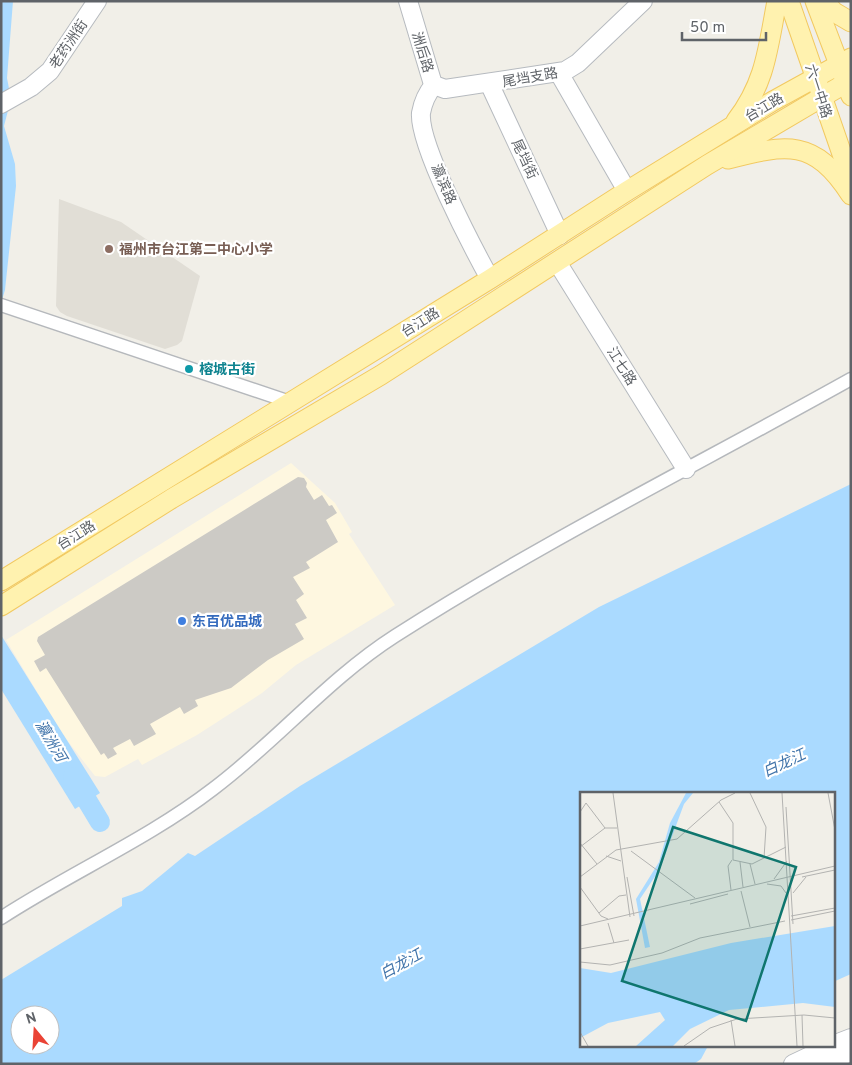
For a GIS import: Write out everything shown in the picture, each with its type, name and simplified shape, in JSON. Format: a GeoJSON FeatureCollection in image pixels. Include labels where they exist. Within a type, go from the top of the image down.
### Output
{"type":"FeatureCollection","features":[{"type":"Feature","properties":{"kind":"main road"},"geometry":{"type":"LineString","coordinates":[[723,132],[736,122],[747,106],[760,78],[768,55],[777,1]]}},
{"type":"Feature","properties":{"kind":"main road","name":"六一中路"},"geometry":{"type":"LineString","coordinates":[[789,1],[851,180]]}},
{"type":"Feature","properties":{"kind":"main road","name":"六一中路"},"geometry":{"type":"LineString","coordinates":[[815,1],[845,61],[849,86]]}},
{"type":"Feature","properties":{"kind":"main road"},"geometry":{"type":"LineString","coordinates":[[824,1],[834,12],[851,22]]}},
{"type":"Feature","properties":{"kind":"main road","name":"台江路"},"geometry":{"type":"LineString","coordinates":[[1,582],[490,279],[627,190],[845,61]]}},
{"type":"Feature","properties":{"kind":"main road","name":"台江路"},"geometry":{"type":"LineString","coordinates":[[1,606],[170,499],[381,374],[707,165],[821,96],[849,86]]}},
{"type":"Feature","properties":{"kind":"main road"},"geometry":{"type":"LineString","coordinates":[[707,165],[771,149],[797,148],[829,166],[851,194]]}},
{"type":"Feature","properties":{"kind":"street","name":"老药洲街"},"geometry":{"type":"LineString","coordinates":[[6,102],[38,82],[50,71],[97,1]]}},
{"type":"Feature","properties":{"kind":"street","name":"洲后路"},"geometry":{"type":"LineString","coordinates":[[408,1],[442,87]]}},
{"type":"Feature","properties":{"kind":"street","name":"尾垱支路"},"geometry":{"type":"LineString","coordinates":[[442,87],[489,83],[559,73],[578,63],[637,4]]}},
{"type":"Feature","properties":{"kind":"street"},"geometry":{"type":"LineString","coordinates":[[559,73],[627,190]]}},
{"type":"Feature","properties":{"kind":"street","name":"尾垱街"},"geometry":{"type":"LineString","coordinates":[[489,83],[560,234]]}},
{"type":"Feature","properties":{"kind":"street","name":"瀛滨路"},"geometry":{"type":"LineString","coordinates":[[442,87],[426,98],[421,113],[423,133],[465,232],[490,279]]}},
{"type":"Feature","properties":{"kind":"street","name":"江七路"},"geometry":{"type":"LineString","coordinates":[[557,262],[686,469]]}},
{"type":"Feature","properties":{"kind":"street"},"geometry":{"type":"LineString","coordinates":[[3,305],[290,402]]}},
{"type":"Feature","properties":{"kind":"street"},"geometry":{"type":"LineString","coordinates":[[1,918],[188,808],[257,754],[329,685],[394,636],[542,549],[851,379]]}},
{"type":"Feature","properties":{"kind":"street"},"geometry":{"type":"LineString","coordinates":[[834,1045],[851,1038]]}},
{"type":"Feature","properties":{"kind":"street"},"geometry":{"type":"LineString","coordinates":[[793,1064],[828,1048]]}},
{"type":"Feature","properties":{"kind":"street"},"geometry":{"type":"LineString","coordinates":[[823,1064],[851,1052]]}},
{"type":"Feature","properties":{"kind":"shaded area","name":"福州市台江第二中心小学"},"geometry":{"type":"Polygon","coordinates":[[[59,199],[121,222],[200,276],[182,341],[165,349],[60,312],[56,306],[59,199]]]}},
{"type":"Feature","properties":{"kind":"shaded area","name":"东百优品城"},"geometry":{"type":"Polygon","coordinates":[[[291,463],[335,503],[352,532],[349,534],[395,605],[296,665],[262,693],[197,735],[142,765],[138,759],[105,777],[95,776],[63,735],[6,640],[291,463]]]}},
{"type":"Feature","properties":{"kind":"water"},"geometry":{"type":"Polygon","coordinates":[[[1,1],[13,1],[7,78],[11,99],[4,126],[15,164],[16,186],[5,290],[1,303],[1,1]]]}},
{"type":"Feature","properties":{"kind":"water","name":"白龙江"},"geometry":{"type":"Polygon","coordinates":[[[851,484],[851,974],[834,982],[834,792],[580,792],[580,1048],[707,1048],[701,1059],[694,1064],[1,1064],[1,980],[122,906],[122,898],[142,891],[188,853],[195,856],[300,786],[599,607],[851,484]]]}},
{"type":"Feature","properties":{"kind":"water"},"geometry":{"type":"Polygon","coordinates":[[[1,635],[100,793],[75,809],[1,689],[1,635]]]}},
{"type":"Feature","properties":{"kind":"building","name":"东百优品城"},"geometry":{"type":"Polygon","coordinates":[[[298,477],[304,478],[307,483],[306,487],[314,500],[322,495],[329,506],[332,505],[337,513],[326,520],[338,542],[306,562],[310,568],[293,577],[304,594],[296,600],[307,618],[295,624],[304,639],[268,660],[231,688],[195,700],[198,706],[184,714],[180,707],[150,724],[156,734],[134,746],[130,739],[113,748],[117,754],[108,759],[104,753],[101,755],[46,668],[40,672],[34,661],[45,655],[37,641],[38,637],[298,477]]]}},
{"type":"Feature","properties":{"kind":"waterway","name":"瀛洲河"},"geometry":{"type":"LineString","coordinates":[[73,777],[100,822]]}},
{"type":"Feature","properties":{"kind":"place","name":"福州市台江第二中心小学"},"geometry":{"type":"Point","coordinates":[109,249]}},
{"type":"Feature","properties":{"kind":"place","name":"榕城古街"},"geometry":{"type":"Point","coordinates":[189,369]}},
{"type":"Feature","properties":{"kind":"place","name":"东百优品城"},"geometry":{"type":"Point","coordinates":[182,621]}}]}
